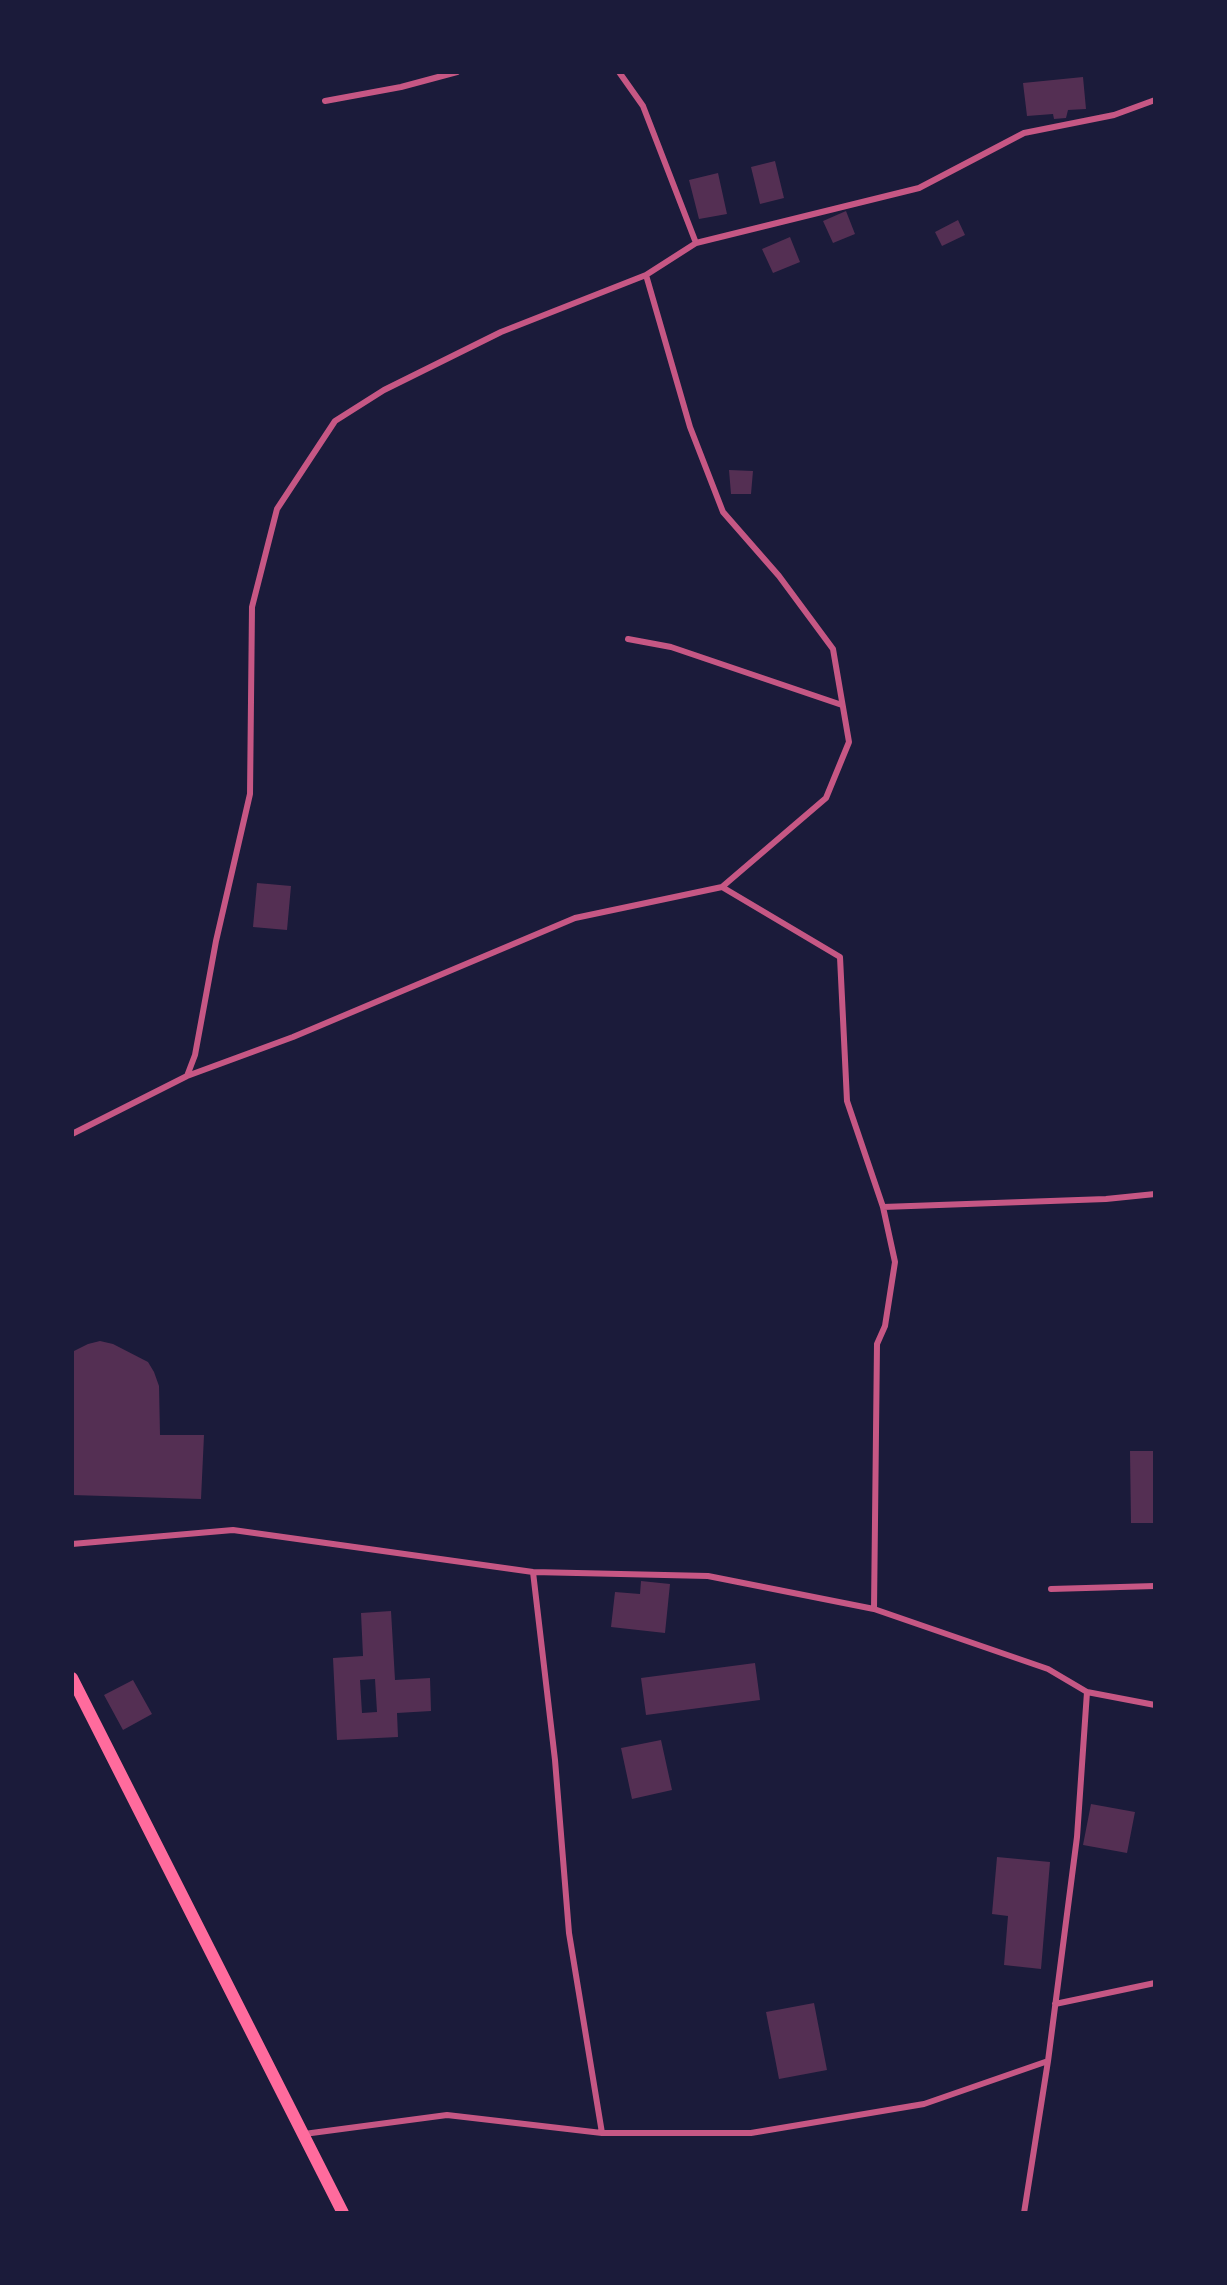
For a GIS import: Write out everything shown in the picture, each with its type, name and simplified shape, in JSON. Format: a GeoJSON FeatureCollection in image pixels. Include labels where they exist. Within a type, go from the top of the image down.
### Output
{"type":"FeatureCollection","features":[{"type":"Feature","properties":{"kind":"main road"},"geometry":{"type":"LineString","coordinates":[[72,1678],[344,2213]]}},
{"type":"Feature","properties":{"kind":"street"},"geometry":{"type":"LineString","coordinates":[[325,101],[401,87],[457,72]]}},
{"type":"Feature","properties":{"kind":"street"},"geometry":{"type":"LineString","coordinates":[[619,72],[644,106],[696,243]]}},
{"type":"Feature","properties":{"kind":"street"},"geometry":{"type":"LineString","coordinates":[[187,1076],[195,1055],[216,941],[250,794],[252,607],[277,509],[335,421],[384,390],[501,332],[646,275],[696,243],[919,188],[1024,133],[1114,115],[1155,100]]}},
{"type":"Feature","properties":{"kind":"street"},"geometry":{"type":"LineString","coordinates":[[72,1134],[187,1076],[293,1037],[575,918],[723,887],[826,798],[849,742],[833,649],[779,576],[723,513],[690,427],[646,275]]}},
{"type":"Feature","properties":{"kind":"street"},"geometry":{"type":"LineString","coordinates":[[628,639],[671,647],[842,705]]}},
{"type":"Feature","properties":{"kind":"street"},"geometry":{"type":"LineString","coordinates":[[723,887],[840,957],[847,1101],[883,1207],[895,1262],[885,1326],[877,1344],[874,1609]]}},
{"type":"Feature","properties":{"kind":"street"},"geometry":{"type":"LineString","coordinates":[[883,1207],[1106,1199],[1155,1194]]}},
{"type":"Feature","properties":{"kind":"street"},"geometry":{"type":"LineString","coordinates":[[72,1544],[233,1530],[533,1572],[708,1576],[874,1609],[1048,1669],[1087,1692],[1155,1706]]}},
{"type":"Feature","properties":{"kind":"street"},"geometry":{"type":"LineString","coordinates":[[533,1572],[555,1760],[569,1933],[602,2133]]}},
{"type":"Feature","properties":{"kind":"street"},"geometry":{"type":"LineString","coordinates":[[1051,1589],[1155,1586]]}},
{"type":"Feature","properties":{"kind":"street"},"geometry":{"type":"LineString","coordinates":[[1024,2213],[1048,2061],[1077,1838],[1087,1692]]}},
{"type":"Feature","properties":{"kind":"street"},"geometry":{"type":"LineString","coordinates":[[1055,2004],[1155,1983]]}},
{"type":"Feature","properties":{"kind":"street"},"geometry":{"type":"LineString","coordinates":[[304,2134],[447,2115],[602,2133],[751,2133],[924,2104],[1048,2061]]}},
{"type":"Feature","properties":{"kind":"building"},"geometry":{"type":"Polygon","coordinates":[[[1083,77],[1086,109],[1068,110],[1066,118],[1054,119],[1053,114],[1027,116],[1023,83],[1083,77]]]}},
{"type":"Feature","properties":{"kind":"building"},"geometry":{"type":"Polygon","coordinates":[[[775,161],[784,198],[760,204],[751,167],[775,161]]]}},
{"type":"Feature","properties":{"kind":"building"},"geometry":{"type":"Polygon","coordinates":[[[718,173],[727,214],[699,219],[689,180],[718,173]]]}},
{"type":"Feature","properties":{"kind":"building"},"geometry":{"type":"Polygon","coordinates":[[[846,211],[855,234],[833,243],[823,221],[846,211]]]}},
{"type":"Feature","properties":{"kind":"building"},"geometry":{"type":"Polygon","coordinates":[[[958,220],[965,235],[942,246],[935,232],[958,220]]]}},
{"type":"Feature","properties":{"kind":"building"},"geometry":{"type":"Polygon","coordinates":[[[790,237],[800,262],[773,273],[762,249],[790,237]]]}},
{"type":"Feature","properties":{"kind":"building"},"geometry":{"type":"Polygon","coordinates":[[[729,470],[753,471],[751,494],[731,494],[729,470]]]}},
{"type":"Feature","properties":{"kind":"building"},"geometry":{"type":"Polygon","coordinates":[[[257,883],[291,886],[287,930],[253,927],[257,883]]]}},
{"type":"Feature","properties":{"kind":"building"},"geometry":{"type":"Polygon","coordinates":[[[100,1341],[113,1344],[148,1362],[159,1386],[160,1435],[204,1435],[201,1499],[72,1495],[72,1352],[100,1341]]]}},
{"type":"Feature","properties":{"kind":"building"},"geometry":{"type":"Polygon","coordinates":[[[1130,1451],[1154,1451],[1155,1523],[1131,1523],[1130,1451]]]}},
{"type":"Feature","properties":{"kind":"building"},"geometry":{"type":"Polygon","coordinates":[[[641,1581],[670,1584],[665,1633],[611,1627],[615,1592],[640,1594],[641,1581]]]}},
{"type":"Feature","properties":{"kind":"building"},"geometry":{"type":"Polygon","coordinates":[[[391,1611],[395,1680],[430,1678],[431,1711],[397,1713],[398,1737],[337,1740],[333,1658],[363,1656],[361,1613],[391,1611]],[[375,1679],[360,1680],[362,1713],[377,1712],[375,1679]]]}},
{"type":"Feature","properties":{"kind":"building"},"geometry":{"type":"Polygon","coordinates":[[[755,1663],[760,1700],[646,1715],[641,1678],[755,1663]]]}},
{"type":"Feature","properties":{"kind":"building"},"geometry":{"type":"Polygon","coordinates":[[[133,1680],[152,1714],[123,1730],[104,1695],[133,1680]]]}},
{"type":"Feature","properties":{"kind":"building"},"geometry":{"type":"Polygon","coordinates":[[[661,1740],[672,1790],[632,1799],[621,1748],[661,1740]]]}},
{"type":"Feature","properties":{"kind":"building"},"geometry":{"type":"Polygon","coordinates":[[[1091,1804],[1135,1812],[1127,1853],[1083,1845],[1091,1804]]]}},
{"type":"Feature","properties":{"kind":"building"},"geometry":{"type":"Polygon","coordinates":[[[997,1857],[1050,1862],[1041,1969],[1004,1965],[1008,1916],[992,1914],[997,1857]]]}},
{"type":"Feature","properties":{"kind":"building"},"geometry":{"type":"Polygon","coordinates":[[[814,2003],[827,2070],[779,2079],[766,2012],[814,2003]]]}}]}
